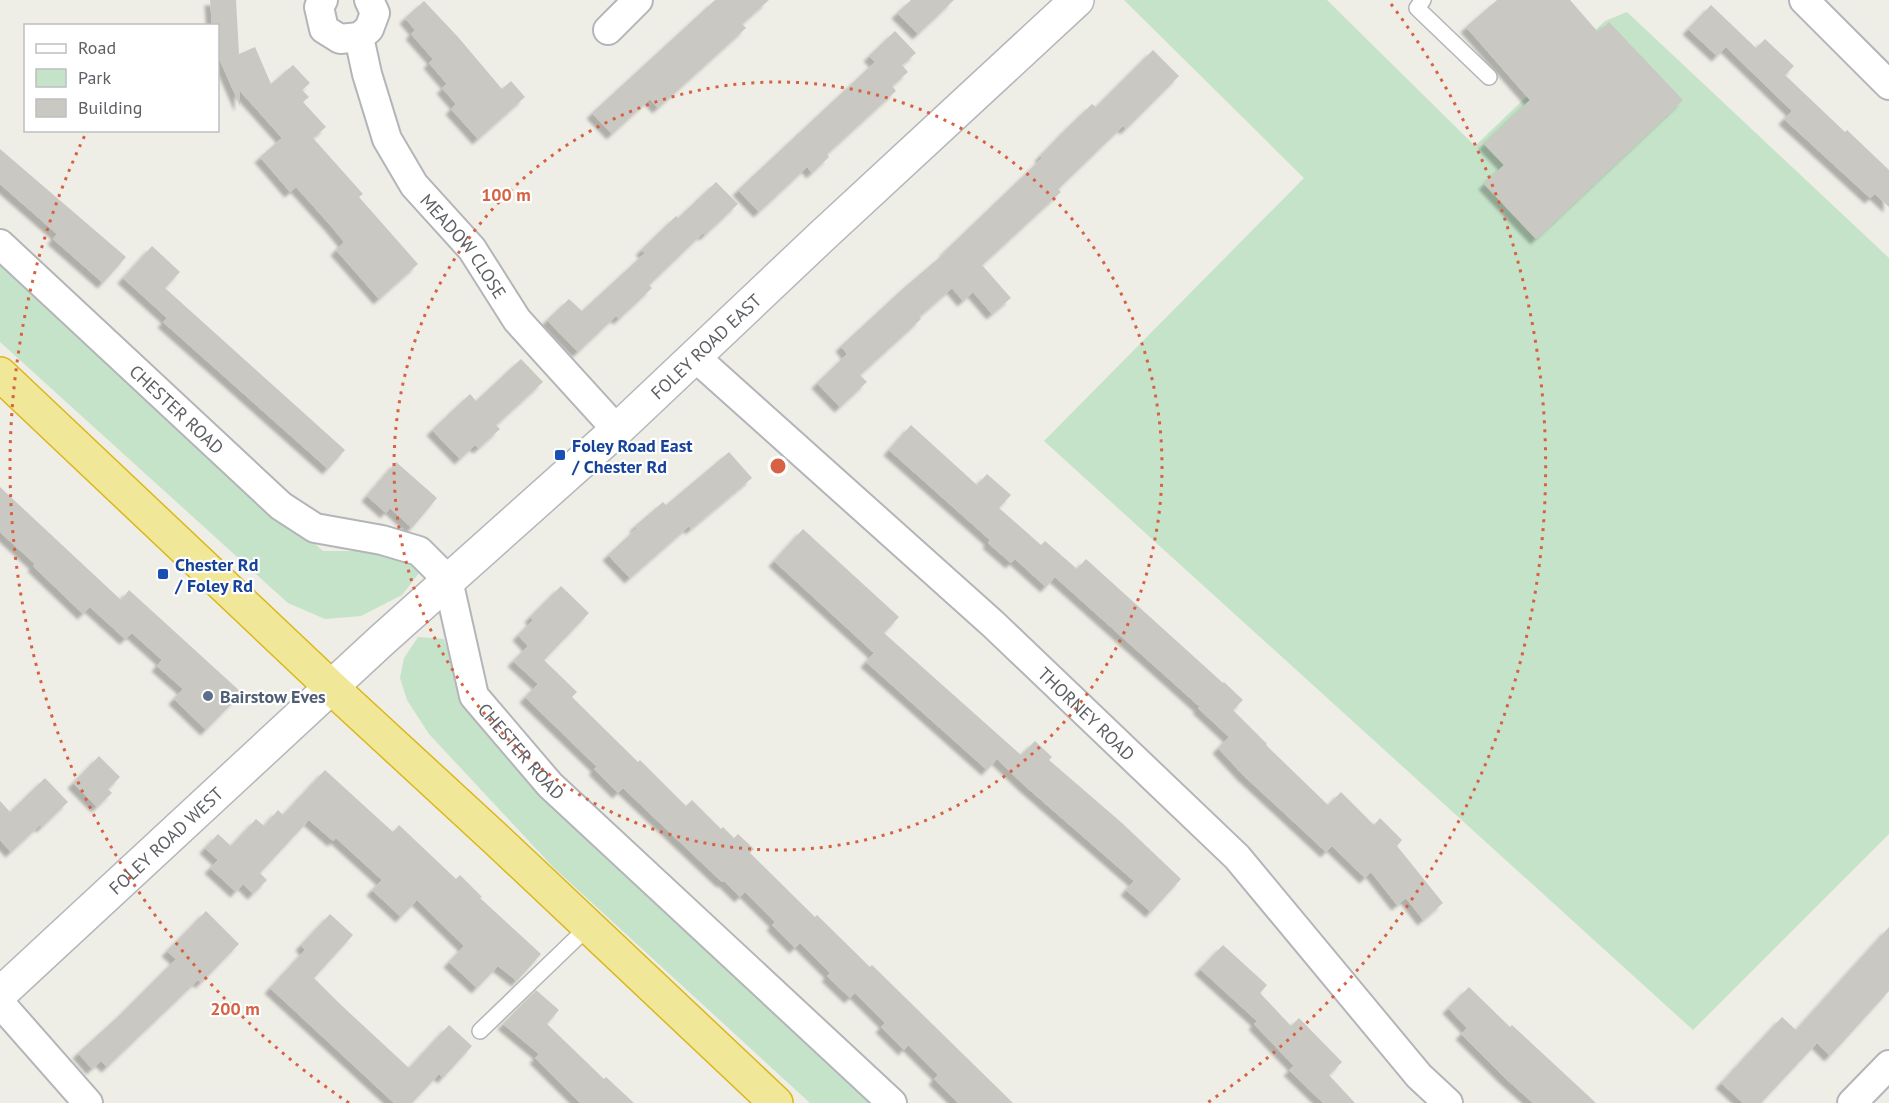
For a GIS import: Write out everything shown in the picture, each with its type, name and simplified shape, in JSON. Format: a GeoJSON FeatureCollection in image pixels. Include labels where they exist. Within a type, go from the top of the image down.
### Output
{"type":"FeatureCollection","features":[{"type":"Feature","properties":{"kind":"highway"},"geometry":{"type":"LineString","coordinates":[[0,374],[776,1103]]}},
{"type":"Feature","properties":{"kind":"main road","name":"FOLEY ROAD EAST"},"geometry":{"type":"LineString","coordinates":[[331,687],[617,430],[1077,0]]}},
{"type":"Feature","properties":{"kind":"main road","name":"FOLEY ROAD WEST"},"geometry":{"type":"LineString","coordinates":[[0,994],[331,687]]}},
{"type":"Feature","properties":{"kind":"street"},"geometry":{"type":"LineString","coordinates":[[323,0],[319,7],[324,29],[340,39],[359,37],[369,29],[375,13],[369,0]]}},
{"type":"Feature","properties":{"kind":"street"},"geometry":{"type":"LineString","coordinates":[[608,30],[638,0]]}},
{"type":"Feature","properties":{"kind":"street"},"geometry":{"type":"LineString","coordinates":[[1804,0],[1889,85]]}},
{"type":"Feature","properties":{"kind":"street","name":"MEADOW CLOSE"},"geometry":{"type":"LineString","coordinates":[[359,37],[367,74],[387,139],[414,185],[472,249],[517,320],[617,430]]}},
{"type":"Feature","properties":{"kind":"street","name":"CHESTER ROAD"},"geometry":{"type":"LineString","coordinates":[[0,244],[281,506],[315,528],[382,540],[418,550],[448,580],[474,696],[550,785],[892,1103]]}},
{"type":"Feature","properties":{"kind":"street","name":"THORNEY ROAD"},"geometry":{"type":"LineString","coordinates":[[694,356],[993,624],[1236,857],[1419,1076],[1448,1103]]}},
{"type":"Feature","properties":{"kind":"street"},"geometry":{"type":"LineString","coordinates":[[0,1003],[88,1103]]}},
{"type":"Feature","properties":{"kind":"street"},"geometry":{"type":"LineString","coordinates":[[1852,1103],[1889,1065]]}},
{"type":"Feature","properties":{"kind":"lane"},"geometry":{"type":"LineString","coordinates":[[1423,0],[1417,8],[1489,77]]}},
{"type":"Feature","properties":{"kind":"lane"},"geometry":{"type":"LineString","coordinates":[[480,1031],[589,926]]}},
{"type":"Feature","properties":{"kind":"green space"},"geometry":{"type":"Polygon","coordinates":[[[1124,0],[1327,0],[1475,146],[1605,21],[1627,12],[1889,258],[1889,834],[1693,1030],[1044,441],[1304,178],[1124,0]]]}},
{"type":"Feature","properties":{"kind":"green space"},"geometry":{"type":"Polygon","coordinates":[[[0,263],[323,551],[374,551],[411,558],[420,572],[402,595],[361,616],[325,619],[288,603],[0,342],[0,263]]]}},
{"type":"Feature","properties":{"kind":"green space"},"geometry":{"type":"Polygon","coordinates":[[[418,637],[444,639],[466,709],[512,763],[871,1103],[810,1103],[554,868],[429,734],[407,700],[400,678],[404,658],[418,637]]]}},
{"type":"Feature","properties":{"kind":"building"},"geometry":{"type":"Polygon","coordinates":[[[210,0],[236,0],[239,54],[255,47],[271,84],[293,65],[310,83],[302,90],[309,97],[303,102],[326,127],[313,138],[363,194],[359,197],[418,264],[379,299],[336,250],[344,242],[331,226],[296,187],[290,192],[260,157],[282,138],[240,91],[240,106],[219,58],[219,24],[212,24],[210,0]]]}},
{"type":"Feature","properties":{"kind":"building"},"geometry":{"type":"Polygon","coordinates":[[[715,0],[769,0],[742,24],[746,28],[658,108],[650,99],[612,134],[592,113],[715,0]]]}},
{"type":"Feature","properties":{"kind":"building"},"geometry":{"type":"Polygon","coordinates":[[[911,0],[954,0],[918,34],[897,13],[911,0]]]}},
{"type":"Feature","properties":{"kind":"building"},"geometry":{"type":"Polygon","coordinates":[[[1497,0],[1570,0],[1598,32],[1609,22],[1683,100],[1536,239],[1484,184],[1504,165],[1484,144],[1530,100],[1466,27],[1497,0]]]}},
{"type":"Feature","properties":{"kind":"building"},"geometry":{"type":"Polygon","coordinates":[[[424,1],[502,89],[511,81],[525,97],[478,139],[451,109],[456,104],[442,88],[447,84],[429,63],[433,59],[411,34],[415,30],[405,18],[424,1]]]}},
{"type":"Feature","properties":{"kind":"building"},"geometry":{"type":"Polygon","coordinates":[[[1711,5],[1756,48],[1765,39],[1794,66],[1785,75],[1889,170],[1889,207],[1875,194],[1870,198],[1784,119],[1792,111],[1726,47],[1717,56],[1688,29],[1711,5]]]}},
{"type":"Feature","properties":{"kind":"building"},"geometry":{"type":"Polygon","coordinates":[[[895,31],[916,53],[902,65],[908,72],[892,86],[896,91],[827,154],[829,157],[812,173],[807,167],[759,212],[738,190],[875,62],[869,56],[895,31]]]}},
{"type":"Feature","properties":{"kind":"building"},"geometry":{"type":"Polygon","coordinates":[[[1153,50],[1179,76],[1126,129],[1123,126],[1058,189],[1061,192],[982,265],[1011,298],[992,314],[973,292],[963,301],[952,288],[860,375],[867,382],[840,407],[817,383],[847,354],[841,346],[946,252],[1042,158],[1040,156],[1066,129],[1092,104],[1096,107],[1153,50]]]}},
{"type":"Feature","properties":{"kind":"building"},"geometry":{"type":"Polygon","coordinates":[[[0,149],[126,257],[103,283],[53,239],[57,234],[0,184],[0,149]]]}},
{"type":"Feature","properties":{"kind":"building"},"geometry":{"type":"Polygon","coordinates":[[[716,182],[738,204],[705,235],[703,233],[649,285],[652,288],[619,319],[616,316],[578,352],[547,320],[569,299],[582,311],[645,253],[641,250],[676,216],[678,218],[716,182]]]}},
{"type":"Feature","properties":{"kind":"building"},"geometry":{"type":"Polygon","coordinates":[[[152,246],[180,272],[165,288],[345,450],[328,469],[163,322],[167,318],[123,278],[152,246]]]}},
{"type":"Feature","properties":{"kind":"building"},"geometry":{"type":"Polygon","coordinates":[[[521,359],[543,382],[496,425],[500,429],[479,448],[475,445],[460,459],[432,430],[470,394],[476,401],[521,359]]]}},
{"type":"Feature","properties":{"kind":"building"},"geometry":{"type":"Polygon","coordinates":[[[911,425],[977,485],[987,474],[1011,495],[999,508],[1041,545],[1045,541],[1077,569],[1086,559],[1224,682],[1243,700],[1233,710],[1328,805],[1341,792],[1374,825],[1380,818],[1402,840],[1397,846],[1443,903],[1423,920],[1406,898],[1397,905],[1371,872],[1365,878],[1332,846],[1326,852],[1243,775],[1218,748],[1229,737],[1198,708],[1200,707],[1055,577],[1046,587],[1015,559],[1011,563],[988,543],[990,540],[889,450],[911,425]]]}},
{"type":"Feature","properties":{"kind":"building"},"geometry":{"type":"Polygon","coordinates":[[[729,452],[752,478],[691,529],[689,526],[630,578],[608,555],[637,528],[635,526],[663,502],[666,505],[729,452]]]}},
{"type":"Feature","properties":{"kind":"building"},"geometry":{"type":"Polygon","coordinates":[[[396,462],[437,498],[412,528],[390,508],[386,513],[367,496],[396,462]]]}},
{"type":"Feature","properties":{"kind":"building"},"geometry":{"type":"Polygon","coordinates":[[[0,487],[121,600],[129,590],[242,693],[206,730],[174,699],[183,689],[157,666],[162,660],[132,633],[125,639],[90,607],[83,614],[33,566],[35,564],[0,532],[0,487]]]}},
{"type":"Feature","properties":{"kind":"building"},"geometry":{"type":"Polygon","coordinates":[[[803,529],[899,617],[884,633],[1021,755],[1035,741],[1052,757],[1049,760],[1122,823],[1181,879],[1151,912],[1126,890],[1134,881],[997,759],[987,770],[866,662],[874,653],[774,561],[803,529]]]}},
{"type":"Feature","properties":{"kind":"building"},"geometry":{"type":"Polygon","coordinates":[[[561,586],[589,613],[544,660],[577,692],[572,697],[686,806],[692,800],[721,829],[723,827],[734,838],[738,834],[754,849],[750,853],[815,917],[817,915],[870,967],[872,965],[1013,1103],[958,1103],[934,1079],[938,1075],[908,1045],[904,1050],[881,1027],[885,1023],[855,993],[850,998],[827,976],[830,973],[800,943],[795,948],[772,925],[775,922],[745,892],[740,897],[724,881],[722,882],[623,788],[618,793],[594,769],[597,767],[525,697],[538,684],[513,661],[528,646],[518,635],[533,620],[530,617],[561,586]]]}},
{"type":"Feature","properties":{"kind":"building"},"geometry":{"type":"Polygon","coordinates":[[[99,756],[120,777],[108,789],[112,793],[97,807],[73,783],[99,756]]]}},
{"type":"Feature","properties":{"kind":"building"},"geometry":{"type":"Polygon","coordinates":[[[325,770],[393,832],[399,825],[456,879],[460,875],[482,897],[480,898],[541,954],[517,981],[498,966],[477,988],[449,962],[464,946],[417,900],[401,917],[372,890],[382,880],[336,838],[333,841],[309,820],[260,873],[267,880],[253,894],[243,884],[236,892],[210,868],[218,860],[205,848],[218,834],[231,846],[256,819],[264,826],[278,810],[283,815],[325,770]]]}},
{"type":"Feature","properties":{"kind":"building"},"geometry":{"type":"Polygon","coordinates":[[[45,778],[68,802],[11,852],[0,840],[0,801],[10,812],[45,778]]]}},
{"type":"Feature","properties":{"kind":"building"},"geometry":{"type":"Polygon","coordinates":[[[206,911],[239,944],[201,983],[198,980],[107,1067],[101,1061],[92,1069],[78,1053],[176,959],[167,951],[206,911]]]}},
{"type":"Feature","properties":{"kind":"building"},"geometry":{"type":"Polygon","coordinates":[[[330,914],[353,935],[314,978],[340,1004],[409,1068],[449,1025],[472,1046],[443,1078],[439,1074],[412,1103],[394,1103],[270,988],[305,950],[301,945],[330,914]]]}},
{"type":"Feature","properties":{"kind":"building"},"geometry":{"type":"Polygon","coordinates":[[[1889,927],[1889,991],[1830,1056],[1817,1043],[1761,1103],[1743,1103],[1721,1083],[1782,1017],[1796,1030],[1889,927]]]}},
{"type":"Feature","properties":{"kind":"building"},"geometry":{"type":"Polygon","coordinates":[[[1223,945],[1267,985],[1260,993],[1291,1026],[1299,1018],[1342,1062],[1329,1075],[1355,1103],[1323,1103],[1289,1070],[1294,1066],[1254,1024],[1257,1021],[1200,969],[1223,945]]]}},
{"type":"Feature","properties":{"kind":"building"},"geometry":{"type":"Polygon","coordinates":[[[1469,987],[1510,1027],[1512,1025],[1596,1103],[1533,1103],[1504,1077],[1461,1034],[1467,1028],[1448,1008],[1469,987]]]}},
{"type":"Feature","properties":{"kind":"building"},"geometry":{"type":"Polygon","coordinates":[[[536,990],[559,1010],[547,1024],[604,1079],[606,1077],[634,1103],[580,1103],[535,1058],[539,1054],[503,1024],[536,990]]]}},
{"type":"Feature","properties":{"kind":"place","name":"Foley Road East / Chester Rd"},"geometry":{"type":"Point","coordinates":[560,455]}},
{"type":"Feature","properties":{"kind":"place","name":"Chester Rd / Foley Rd"},"geometry":{"type":"Point","coordinates":[163,574]}},
{"type":"Feature","properties":{"kind":"place","name":"Bairstow Eves"},"geometry":{"type":"Point","coordinates":[208,696]}}]}
